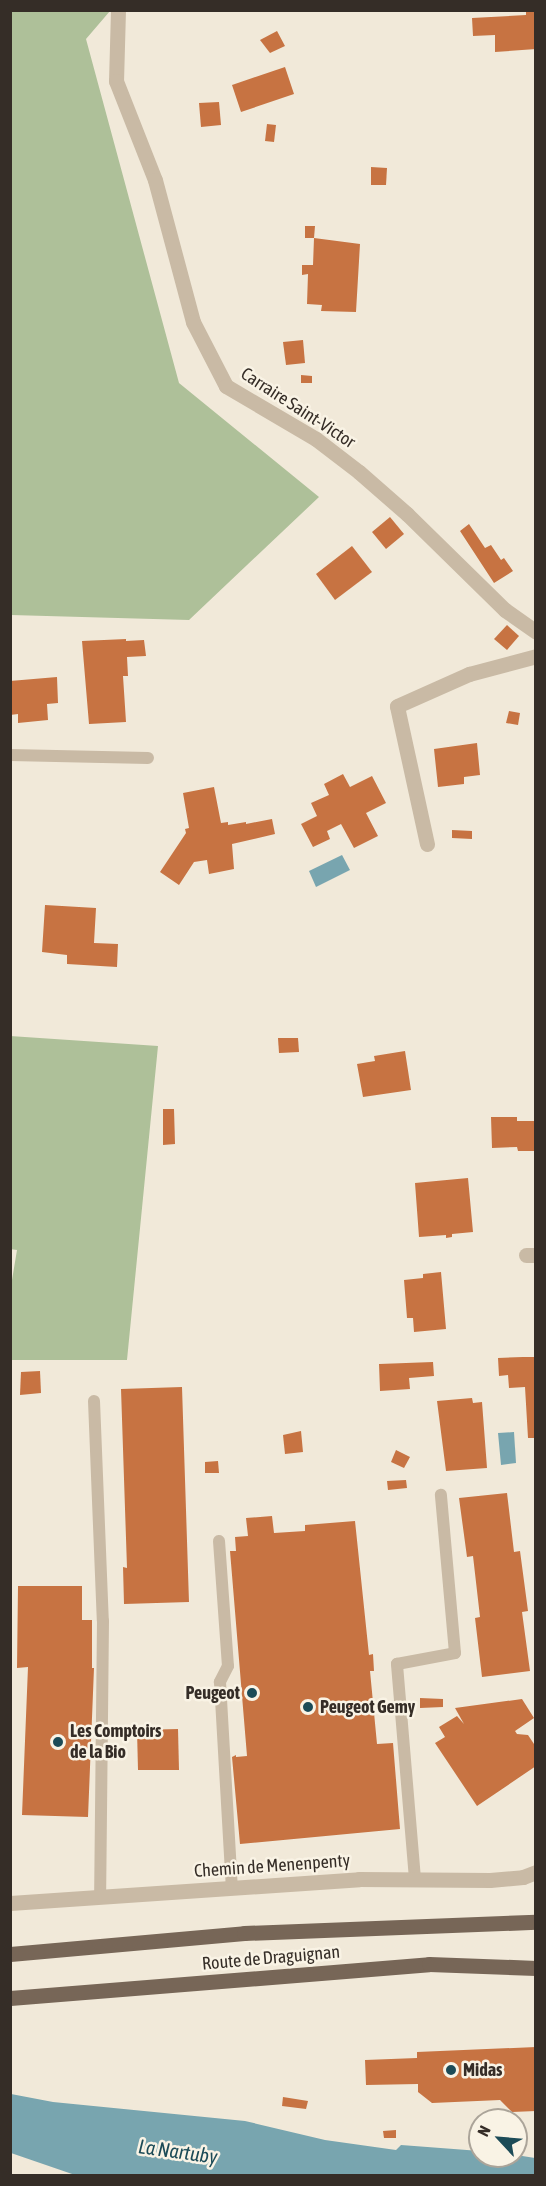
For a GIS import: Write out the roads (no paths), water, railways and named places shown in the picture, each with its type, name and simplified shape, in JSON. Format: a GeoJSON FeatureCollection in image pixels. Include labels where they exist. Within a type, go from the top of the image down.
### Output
{"type":"FeatureCollection","features":[{"type":"Feature","properties":{"kind":"main road","name":"Route de Draguignan"},"geometry":{"type":"LineString","coordinates":[[10,1954],[244,1933],[536,1922]]}},
{"type":"Feature","properties":{"kind":"main road","name":"Route de Draguignan"},"geometry":{"type":"LineString","coordinates":[[10,1998],[429,1964],[536,1968]]}},
{"type":"Feature","properties":{"kind":"street","name":"Carraire Saint-Victor"},"geometry":{"type":"LineString","coordinates":[[118,10],[116,81],[155,180],[193,322],[225,386],[316,439],[359,472],[407,514],[505,610],[536,632]]}},
{"type":"Feature","properties":{"kind":"street"},"geometry":{"type":"LineString","coordinates":[[427,844],[397,706],[469,674],[536,656]]}},
{"type":"Feature","properties":{"kind":"street","name":"Chemin de Menenpenty"},"geometry":{"type":"LineString","coordinates":[[10,1903],[100,1895],[359,1879],[490,1880],[523,1877],[536,1872]]}},
{"type":"Feature","properties":{"kind":"lane"},"geometry":{"type":"LineString","coordinates":[[10,756],[148,758]]}},
{"type":"Feature","properties":{"kind":"lane"},"geometry":{"type":"LineString","coordinates":[[94,1401],[103,1621],[100,1895]]}},
{"type":"Feature","properties":{"kind":"lane"},"geometry":{"type":"LineString","coordinates":[[415,1880],[397,1664],[455,1653],[441,1495]]}},
{"type":"Feature","properties":{"kind":"lane"},"geometry":{"type":"LineString","coordinates":[[219,1541],[228,1666],[220,1682],[231,1888]]}},
{"type":"Feature","properties":{"kind":"water"},"geometry":{"type":"Polygon","coordinates":[[[342,855],[350,870],[316,887],[309,871],[342,855]]]}},
{"type":"Feature","properties":{"kind":"water"},"geometry":{"type":"Polygon","coordinates":[[[514,1432],[516,1463],[501,1465],[498,1433],[514,1432]]]}},
{"type":"Feature","properties":{"kind":"water","name":"La Nartuby"},"geometry":{"type":"Polygon","coordinates":[[[11,2094],[53,2102],[245,2121],[325,2140],[396,2150],[401,2145],[468,2150],[468,2168],[528,2168],[528,2157],[535,2158],[535,2175],[75,2175],[11,2153],[11,2094]]]}},
{"type":"Feature","properties":{"kind":"place","name":"Peugeot"},"geometry":{"type":"Point","coordinates":[252,1693]}},
{"type":"Feature","properties":{"kind":"place","name":"Peugeot Gemy"},"geometry":{"type":"Point","coordinates":[308,1707]}},
{"type":"Feature","properties":{"kind":"place","name":"Les Comptoirs de la Bio"},"geometry":{"type":"Point","coordinates":[58,1742]}},
{"type":"Feature","properties":{"kind":"place","name":"Midas"},"geometry":{"type":"Point","coordinates":[451,2070]}}]}
